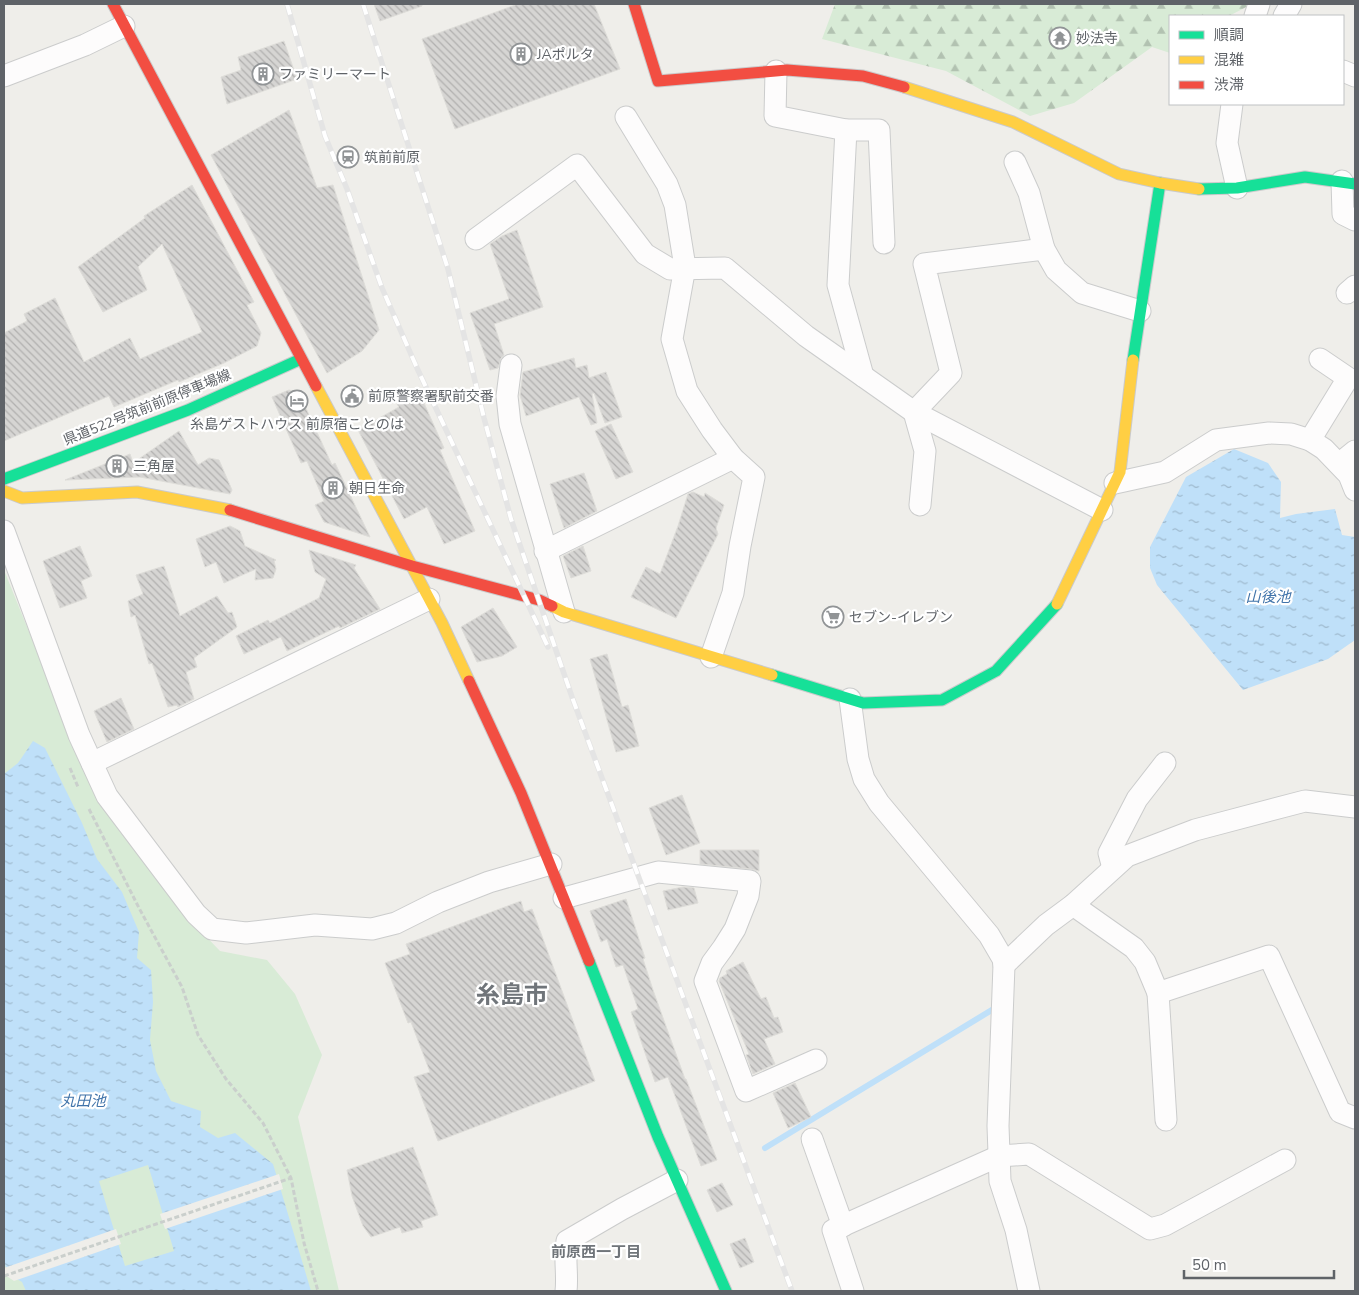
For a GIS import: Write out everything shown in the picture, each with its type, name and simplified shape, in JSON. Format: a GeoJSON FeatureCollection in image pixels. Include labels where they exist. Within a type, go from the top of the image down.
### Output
{"type":"FeatureCollection","features":[{"type":"Feature","properties":{"kind":"street"},"geometry":{"type":"LineString","coordinates":[[113,4],[442,623],[517,784],[551,864],[655,1128],[726,1291]]}},
{"type":"Feature","properties":{"kind":"street"},"geometry":{"type":"LineString","coordinates":[[634,4],[658,81],[787,70],[863,76],[927,94],[1013,122],[1119,174],[1160,183],[1202,190],[1237,188],[1305,176],[1348,182],[1342,214],[1355,220]]}},
{"type":"Feature","properties":{"kind":"street"},"geometry":{"type":"LineString","coordinates":[[1285,15],[1291,4]]}},
{"type":"Feature","properties":{"kind":"street"},"geometry":{"type":"LineString","coordinates":[[4,76],[85,45],[124,26]]}},
{"type":"Feature","properties":{"kind":"street"},"geometry":{"type":"LineString","coordinates":[[776,72],[775,116],[846,130],[879,130],[884,243]]}},
{"type":"Feature","properties":{"kind":"street"},"geometry":{"type":"LineString","coordinates":[[1232,105],[1227,143],[1237,188]]}},
{"type":"Feature","properties":{"kind":"street"},"geometry":{"type":"LineString","coordinates":[[626,117],[667,184],[675,205],[685,267],[672,339],[687,391],[733,458],[754,477],[733,593],[711,657]]}},
{"type":"Feature","properties":{"kind":"street"},"geometry":{"type":"LineString","coordinates":[[846,130],[838,285],[863,376]]}},
{"type":"Feature","properties":{"kind":"street"},"geometry":{"type":"LineString","coordinates":[[1015,162],[1029,193],[1044,249],[1056,270],[1082,294],[1140,311]]}},
{"type":"Feature","properties":{"kind":"street"},"geometry":{"type":"LineString","coordinates":[[476,239],[578,165],[645,254],[670,269],[685,267],[725,268],[806,336],[914,412],[1102,510]]}},
{"type":"Feature","properties":{"kind":"street"},"geometry":{"type":"LineString","coordinates":[[4,491],[22,498],[137,492],[228,509],[412,566],[538,600],[564,612],[863,703],[942,700],[996,671],[1059,601],[1120,472],[1140,311],[1160,183]]}},
{"type":"Feature","properties":{"kind":"street"},"geometry":{"type":"LineString","coordinates":[[914,412],[951,373],[924,264],[1044,249]]}},
{"type":"Feature","properties":{"kind":"street","name":"県道522号筑前前原停車場線"},"geometry":{"type":"LineString","coordinates":[[4,479],[188,410],[301,359]]}},
{"type":"Feature","properties":{"kind":"street"},"geometry":{"type":"LineString","coordinates":[[1310,440],[1348,378],[1320,360]]}},
{"type":"Feature","properties":{"kind":"street"},"geometry":{"type":"LineString","coordinates":[[511,366],[507,396],[510,424],[564,612]]}},
{"type":"Feature","properties":{"kind":"street"},"geometry":{"type":"LineString","coordinates":[[914,412],[924,451],[920,505]]}},
{"type":"Feature","properties":{"kind":"street"},"geometry":{"type":"LineString","coordinates":[[1115,483],[1165,472],[1216,440],[1269,433],[1292,434],[1310,440],[1324,449],[1347,458],[1349,475],[1355,490]]}},
{"type":"Feature","properties":{"kind":"street"},"geometry":{"type":"LineString","coordinates":[[546,551],[733,458]]}},
{"type":"Feature","properties":{"kind":"street"},"geometry":{"type":"LineString","coordinates":[[4,531],[79,734],[107,796],[196,914],[212,929],[246,933],[315,925],[372,929],[396,923],[438,902],[489,882],[551,864]]}},
{"type":"Feature","properties":{"kind":"street"},"geometry":{"type":"LineString","coordinates":[[92,763],[429,599]]}},
{"type":"Feature","properties":{"kind":"street"},"geometry":{"type":"LineString","coordinates":[[850,699],[856,750],[864,779],[879,803],[989,935],[1003,959],[998,1126],[1000,1181],[1016,1230],[1029,1291]]}},
{"type":"Feature","properties":{"kind":"street"},"geometry":{"type":"LineString","coordinates":[[1113,868],[1109,853],[1137,799],[1166,763]]}},
{"type":"Feature","properties":{"kind":"street"},"geometry":{"type":"LineString","coordinates":[[1004,965],[1046,925],[1073,905],[1127,856],[1196,830],[1306,800],[1355,807]]}},
{"type":"Feature","properties":{"kind":"street"},"geometry":{"type":"LineString","coordinates":[[564,898],[658,872],[750,881],[748,896],[735,929],[724,948],[712,962],[705,981],[746,1091],[816,1060]]}},
{"type":"Feature","properties":{"kind":"street"},"geometry":{"type":"LineString","coordinates":[[1073,905],[1134,948],[1145,962],[1158,993],[1166,1120]]}},
{"type":"Feature","properties":{"kind":"street"},"geometry":{"type":"LineString","coordinates":[[1158,993],[1269,956],[1340,1112],[1355,1118]]}},
{"type":"Feature","properties":{"kind":"street"},"geometry":{"type":"LineString","coordinates":[[812,1139],[843,1226]]}},
{"type":"Feature","properties":{"kind":"street"},"geometry":{"type":"LineString","coordinates":[[854,1291],[833,1230],[999,1156],[1029,1154],[1150,1229],[1165,1225],[1285,1160]]}},
{"type":"Feature","properties":{"kind":"street"},"geometry":{"type":"LineString","coordinates":[[566,1291],[566,1242],[622,1209],[677,1180]]}},
{"type":"Feature","properties":{"kind":"path"},"geometry":{"type":"LineString","coordinates":[[67,761],[82,794]]}},
{"type":"Feature","properties":{"kind":"path"},"geometry":{"type":"LineString","coordinates":[[86,803],[139,908],[182,987],[198,1035],[226,1078],[263,1123],[291,1178],[304,1243],[318,1291]]}},
{"type":"Feature","properties":{"kind":"path"},"geometry":{"type":"LineString","coordinates":[[4,1276],[291,1178]]}},
{"type":"Feature","properties":{"kind":"green space"},"geometry":{"type":"Polygon","coordinates":[[[835,4],[1252,4],[1231,15],[1169,15],[1169,53],[1152,47],[1074,103],[1030,116],[946,71],[822,39],[835,4]]]}},
{"type":"Feature","properties":{"kind":"green space","name":"丸田池"},"geometry":{"type":"Polygon","coordinates":[[[4,570],[61,711],[195,925],[220,951],[267,960],[295,994],[322,1055],[298,1117],[339,1291],[4,1291],[4,570]]]}},
{"type":"Feature","properties":{"kind":"water","name":"山後池"},"geometry":{"type":"Polygon","coordinates":[[[1234,449],[1268,463],[1281,482],[1280,518],[1335,509],[1342,535],[1355,537],[1355,640],[1328,659],[1243,690],[1157,585],[1150,568],[1150,547],[1186,477],[1234,449]]]}},
{"type":"Feature","properties":{"kind":"water","name":"丸田池"},"geometry":{"type":"Polygon","coordinates":[[[33,741],[45,748],[82,823],[97,859],[122,892],[139,932],[137,958],[151,970],[153,1002],[150,1040],[156,1071],[171,1101],[201,1111],[200,1127],[218,1138],[235,1133],[273,1164],[311,1291],[26,1291],[22,1282],[8,1274],[4,1261],[4,774],[18,763],[33,741]],[[148,1165],[99,1181],[125,1266],[174,1251],[148,1165]]]}},
{"type":"Feature","properties":{"kind":"pier"},"geometry":{"type":"Polygon","coordinates":[[[279,1174],[283,1189],[165,1229],[160,1214],[279,1174]]]}},
{"type":"Feature","properties":{"kind":"pier"},"geometry":{"type":"Polygon","coordinates":[[[116,1229],[121,1244],[14,1281],[5,1275],[4,1268],[116,1229]]]}},
{"type":"Feature","properties":{"kind":"building"},"geometry":{"type":"Polygon","coordinates":[[[374,4],[422,4],[422,6],[380,21],[374,4]]]}},
{"type":"Feature","properties":{"kind":"building","name":"JAポルタ"},"geometry":{"type":"Polygon","coordinates":[[[518,4],[594,4],[620,69],[455,129],[422,39],[518,4]]]}},
{"type":"Feature","properties":{"kind":"building","name":"ファミリーマート"},"geometry":{"type":"Polygon","coordinates":[[[284,41],[297,79],[227,104],[221,77],[241,70],[238,57],[284,41]]]}},
{"type":"Feature","properties":{"kind":"building"},"geometry":{"type":"Polygon","coordinates":[[[289,110],[317,188],[333,185],[379,330],[362,351],[327,373],[211,155],[289,110]]]}},
{"type":"Feature","properties":{"kind":"building"},"geometry":{"type":"Polygon","coordinates":[[[192,185],[254,302],[247,305],[261,333],[257,346],[224,363],[114,407],[109,396],[4,441],[4,333],[27,321],[24,314],[55,298],[84,362],[130,338],[140,359],[202,332],[162,244],[138,267],[147,290],[103,312],[78,267],[145,218],[144,216],[192,185]]]}},
{"type":"Feature","properties":{"kind":"building"},"geometry":{"type":"Polygon","coordinates":[[[517,230],[543,307],[494,324],[504,355],[498,368],[490,370],[470,313],[509,299],[490,244],[502,236],[517,230]]]}},
{"type":"Feature","properties":{"kind":"building"},"geometry":{"type":"Polygon","coordinates":[[[574,358],[576,368],[587,365],[589,378],[606,372],[622,417],[605,423],[594,393],[592,394],[597,423],[591,425],[579,397],[526,416],[520,395],[523,372],[574,358]]]}},
{"type":"Feature","properties":{"kind":"building"},"geometry":{"type":"Polygon","coordinates":[[[289,390],[299,393],[332,465],[335,463],[370,537],[324,522],[315,505],[324,501],[307,461],[301,463],[272,397],[289,390]]]}},
{"type":"Feature","properties":{"kind":"building"},"geometry":{"type":"Polygon","coordinates":[[[420,394],[444,448],[440,450],[475,531],[444,544],[427,507],[404,519],[358,430],[399,407],[397,404],[420,394]]]}},
{"type":"Feature","properties":{"kind":"building"},"geometry":{"type":"Polygon","coordinates":[[[611,424],[633,472],[616,479],[595,431],[611,424]]]}},
{"type":"Feature","properties":{"kind":"building"},"geometry":{"type":"Polygon","coordinates":[[[179,431],[198,465],[209,458],[219,460],[232,490],[230,494],[140,477],[65,480],[130,454],[133,463],[179,431]]]}},
{"type":"Feature","properties":{"kind":"building"},"geometry":{"type":"Polygon","coordinates":[[[584,473],[597,511],[564,528],[550,484],[584,473]]]}},
{"type":"Feature","properties":{"kind":"building"},"geometry":{"type":"Polygon","coordinates":[[[693,492],[704,497],[705,493],[724,505],[716,528],[718,534],[676,618],[631,597],[646,567],[660,574],[688,494],[693,492]]]}},
{"type":"Feature","properties":{"kind":"building"},"geometry":{"type":"Polygon","coordinates":[[[230,526],[240,531],[245,546],[276,560],[274,561],[276,569],[273,578],[255,580],[256,569],[224,583],[216,562],[205,567],[196,539],[230,526]]]}},
{"type":"Feature","properties":{"kind":"building"},"geometry":{"type":"Polygon","coordinates":[[[80,546],[92,576],[81,581],[87,598],[60,608],[43,561],[80,546]]]}},
{"type":"Feature","properties":{"kind":"building"},"geometry":{"type":"Polygon","coordinates":[[[583,546],[591,571],[571,578],[563,556],[583,546]]]}},
{"type":"Feature","properties":{"kind":"building"},"geometry":{"type":"Polygon","coordinates":[[[309,550],[356,565],[354,568],[380,609],[287,651],[281,637],[244,654],[236,636],[268,620],[270,623],[319,598],[326,579],[315,572],[309,550]]]}},
{"type":"Feature","properties":{"kind":"building"},"geometry":{"type":"Polygon","coordinates":[[[164,566],[180,616],[217,596],[228,613],[232,612],[237,627],[194,658],[197,667],[186,672],[194,699],[178,707],[177,705],[168,707],[152,663],[149,664],[135,615],[131,617],[128,601],[143,594],[136,575],[164,566]]]}},
{"type":"Feature","properties":{"kind":"building"},"geometry":{"type":"Polygon","coordinates":[[[493,608],[517,647],[502,656],[477,662],[461,627],[493,608]]]}},
{"type":"Feature","properties":{"kind":"building"},"geometry":{"type":"Polygon","coordinates":[[[607,654],[622,707],[628,705],[639,746],[616,752],[590,659],[607,654]]]}},
{"type":"Feature","properties":{"kind":"building"},"geometry":{"type":"Polygon","coordinates":[[[121,698],[134,729],[107,742],[94,711],[121,698]]]}},
{"type":"Feature","properties":{"kind":"building"},"geometry":{"type":"Polygon","coordinates":[[[682,795],[700,843],[666,855],[649,808],[682,795]]]}},
{"type":"Feature","properties":{"kind":"building"},"geometry":{"type":"Polygon","coordinates":[[[700,850],[759,850],[759,871],[700,864],[700,850]]]}},
{"type":"Feature","properties":{"kind":"building"},"geometry":{"type":"Polygon","coordinates":[[[683,887],[694,888],[698,903],[668,910],[663,891],[683,887]]]}},
{"type":"Feature","properties":{"kind":"building"},"geometry":{"type":"Polygon","coordinates":[[[626,899],[653,990],[717,1160],[701,1166],[668,1077],[655,1082],[631,1012],[638,1009],[623,965],[616,967],[607,939],[601,942],[590,911],[626,899]]]}},
{"type":"Feature","properties":{"kind":"building"},"geometry":{"type":"Polygon","coordinates":[[[521,901],[524,912],[532,909],[595,1081],[438,1141],[414,1077],[430,1072],[411,1022],[408,1023],[385,963],[410,954],[406,944],[521,901]]]}},
{"type":"Feature","properties":{"kind":"building"},"geometry":{"type":"Polygon","coordinates":[[[743,962],[761,999],[766,997],[774,1018],[778,1017],[783,1032],[764,1039],[775,1064],[753,1074],[746,1055],[749,1054],[719,981],[720,978],[727,974],[726,971],[743,962]]]}},
{"type":"Feature","properties":{"kind":"building"},"geometry":{"type":"Polygon","coordinates":[[[795,1083],[811,1117],[788,1128],[773,1093],[795,1083]]]}},
{"type":"Feature","properties":{"kind":"building"},"geometry":{"type":"Polygon","coordinates":[[[413,1147],[438,1215],[421,1221],[423,1227],[402,1233],[400,1227],[371,1237],[363,1226],[352,1196],[347,1170],[413,1147]]]}},
{"type":"Feature","properties":{"kind":"building"},"geometry":{"type":"Polygon","coordinates":[[[722,1183],[733,1205],[717,1212],[707,1190],[722,1183]]]}},
{"type":"Feature","properties":{"kind":"building"},"geometry":{"type":"Polygon","coordinates":[[[745,1238],[754,1262],[740,1268],[730,1244],[745,1238]]]}},
{"type":"Feature","properties":{"kind":"waterway"},"geometry":{"type":"LineString","coordinates":[[765,1148],[995,1008]]}},
{"type":"Feature","properties":{"kind":"railway"},"geometry":{"type":"LineString","coordinates":[[287,4],[325,136],[347,189],[382,288],[417,368],[548,647]]}},
{"type":"Feature","properties":{"kind":"railway"},"geometry":{"type":"LineString","coordinates":[[363,4],[448,269],[484,418],[511,519],[572,697],[792,1291]]}},
{"type":"Feature","properties":{"kind":"traffic: fast"},"geometry":{"type":"LineString","coordinates":[[1199,189],[1237,188],[1305,177],[1355,184]]}},
{"type":"Feature","properties":{"kind":"traffic: fast"},"geometry":{"type":"LineString","coordinates":[[1133,360],[1160,183]]}},
{"type":"Feature","properties":{"kind":"traffic: fast"},"geometry":{"type":"LineString","coordinates":[[4,479],[188,410],[301,359]]}},
{"type":"Feature","properties":{"kind":"traffic: fast"},"geometry":{"type":"LineString","coordinates":[[772,675],[863,703],[942,700],[996,671],[1057,604]]}},
{"type":"Feature","properties":{"kind":"traffic: fast"},"geometry":{"type":"LineString","coordinates":[[589,961],[658,1137],[726,1291]]}},
{"type":"Feature","properties":{"kind":"traffic: slow"},"geometry":{"type":"LineString","coordinates":[[904,87],[1013,122],[1119,174],[1199,189]]}},
{"type":"Feature","properties":{"kind":"traffic: slow"},"geometry":{"type":"LineString","coordinates":[[1057,604],[1120,472],[1133,360]]}},
{"type":"Feature","properties":{"kind":"traffic: slow"},"geometry":{"type":"LineString","coordinates":[[316,386],[442,623],[469,681]]}},
{"type":"Feature","properties":{"kind":"traffic: slow"},"geometry":{"type":"LineString","coordinates":[[4,491],[22,498],[137,492],[230,510]]}},
{"type":"Feature","properties":{"kind":"traffic: slow"},"geometry":{"type":"LineString","coordinates":[[552,606],[564,612],[772,675]]}},
{"type":"Feature","properties":{"kind":"traffic: jam"},"geometry":{"type":"LineString","coordinates":[[113,4],[316,386]]}},
{"type":"Feature","properties":{"kind":"traffic: jam"},"geometry":{"type":"LineString","coordinates":[[634,4],[658,81],[787,70],[863,76],[904,87]]}},
{"type":"Feature","properties":{"kind":"traffic: jam"},"geometry":{"type":"LineString","coordinates":[[230,510],[412,566],[539,600],[552,606]]}},
{"type":"Feature","properties":{"kind":"traffic: jam"},"geometry":{"type":"LineString","coordinates":[[469,681],[521,793],[589,961]]}},
{"type":"Feature","properties":{"kind":"place","name":"妙法寺"},"geometry":{"type":"Point","coordinates":[1060,38]}},
{"type":"Feature","properties":{"kind":"place","name":"JAポルタ"},"geometry":{"type":"Point","coordinates":[521,54]}},
{"type":"Feature","properties":{"kind":"place","name":"ファミリーマート"},"geometry":{"type":"Point","coordinates":[263,74]}},
{"type":"Feature","properties":{"kind":"place","name":"筑前前原"},"geometry":{"type":"Point","coordinates":[348,157]}},
{"type":"Feature","properties":{"kind":"place","name":"前原警察署駅前交番"},"geometry":{"type":"Point","coordinates":[352,396]}},
{"type":"Feature","properties":{"kind":"place","name":"糸島ゲストハウス 前原宿ことのは"},"geometry":{"type":"Point","coordinates":[297,401]}},
{"type":"Feature","properties":{"kind":"place","name":"三角屋"},"geometry":{"type":"Point","coordinates":[117,466]}},
{"type":"Feature","properties":{"kind":"place","name":"朝日生命"},"geometry":{"type":"Point","coordinates":[333,488]}},
{"type":"Feature","properties":{"kind":"place","name":"セブン-イレブン"},"geometry":{"type":"Point","coordinates":[833,617]}},
{"type":"Feature","properties":{"kind":"district","name":"糸島市"},"geometry":{"type":"Point","coordinates":[512,995]}},
{"type":"Feature","properties":{"kind":"district","name":"前原西一丁目"},"geometry":{"type":"Point","coordinates":[596,1252]}}]}
